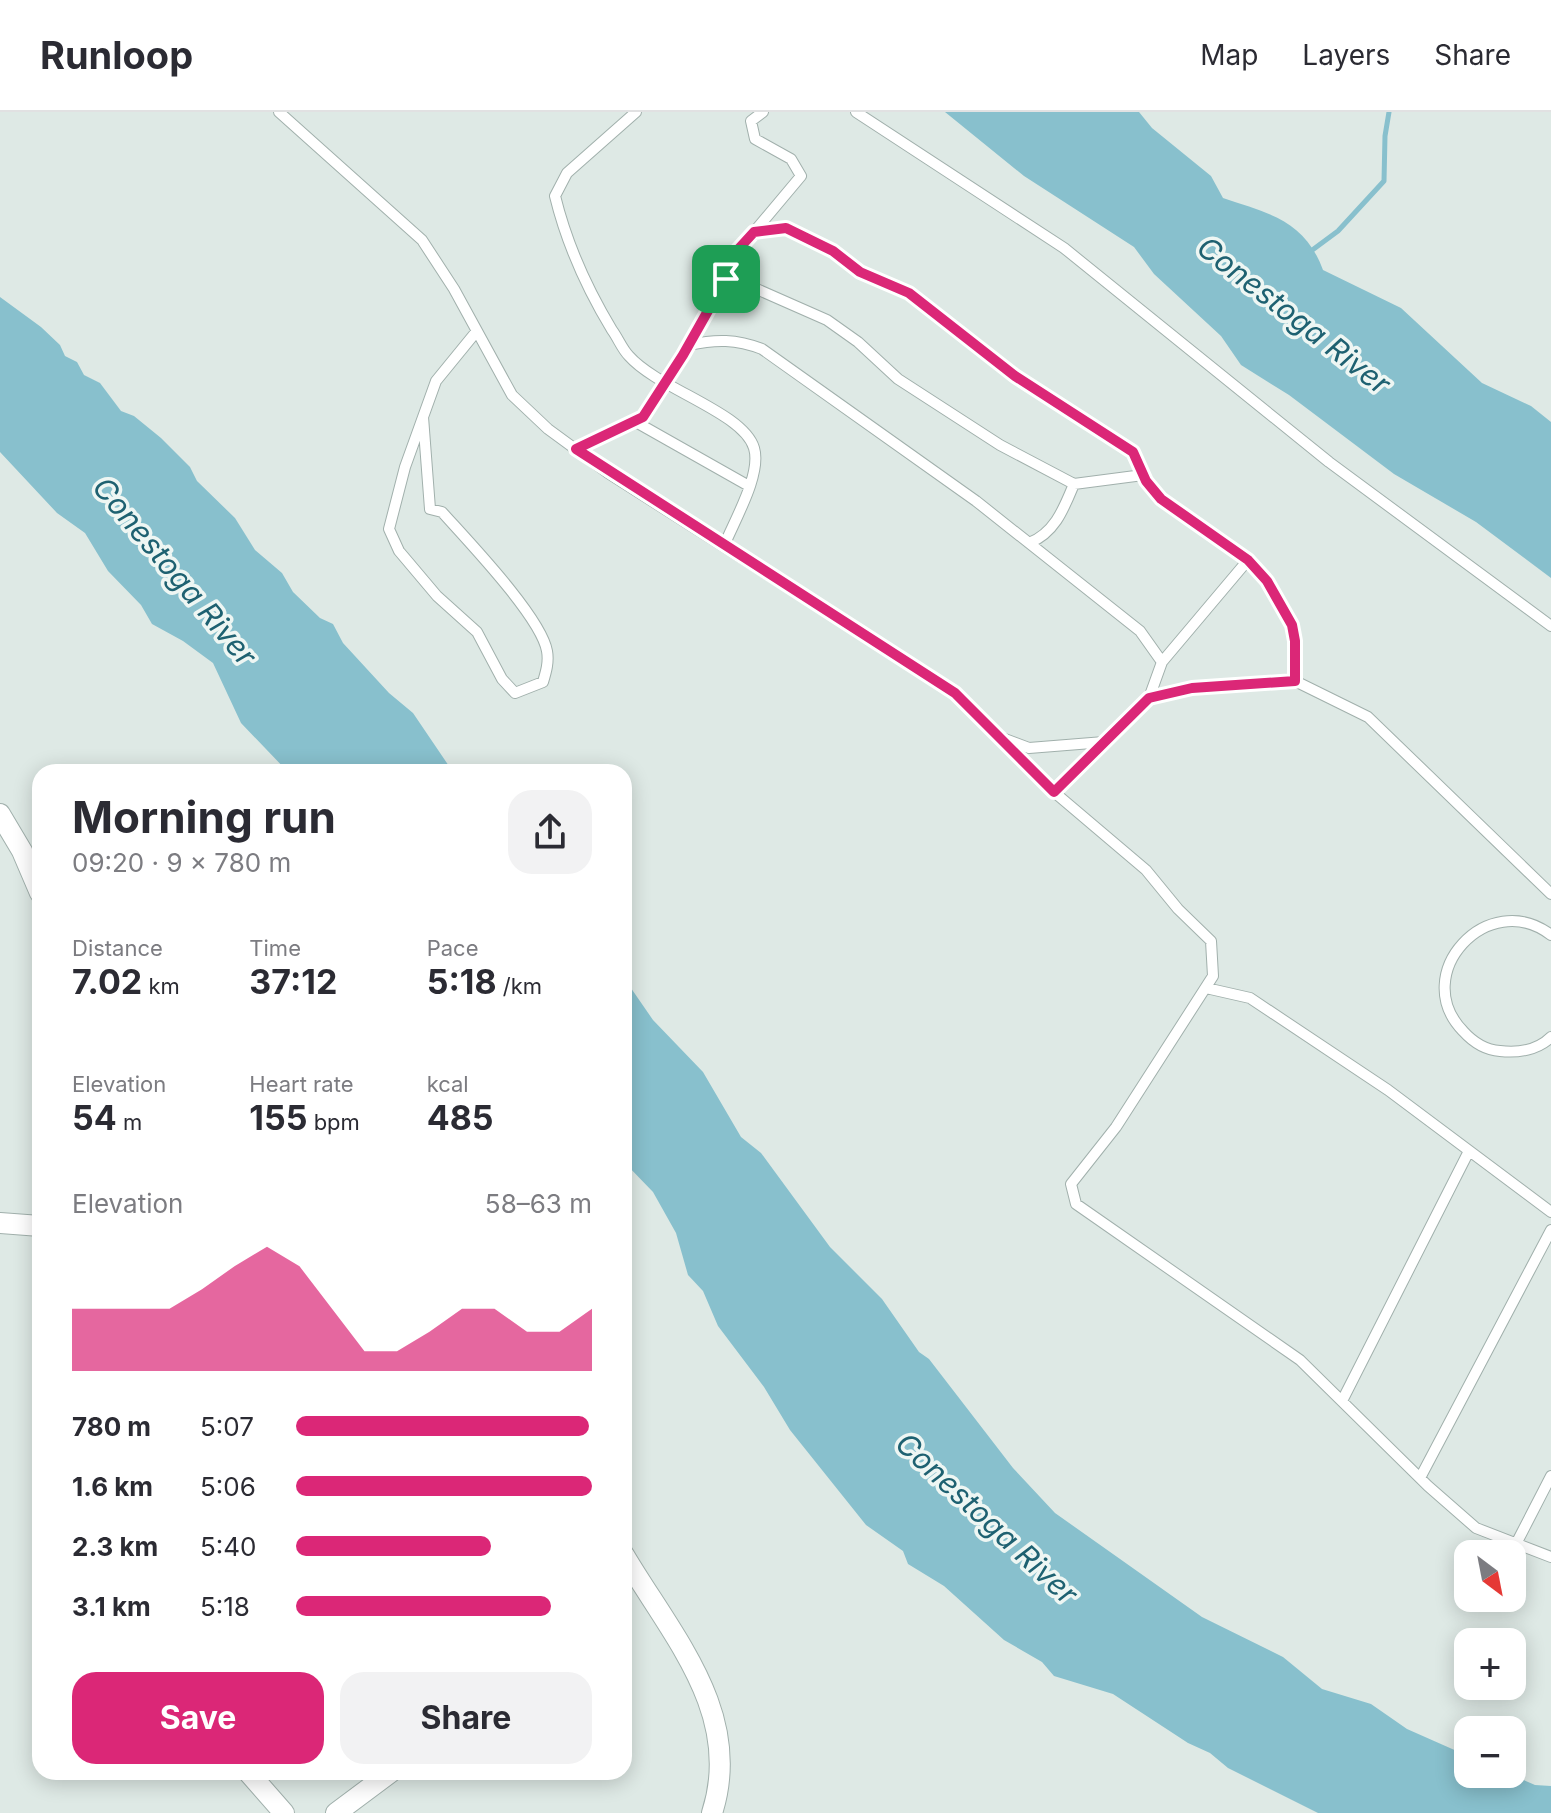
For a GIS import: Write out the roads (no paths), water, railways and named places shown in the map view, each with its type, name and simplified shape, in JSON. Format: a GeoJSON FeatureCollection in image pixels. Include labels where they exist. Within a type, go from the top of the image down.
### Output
{"type":"FeatureCollection","features":[{"type":"Feature","properties":{"kind":"street"},"geometry":{"type":"LineString","coordinates":[[0,814],[32,874]]}},
{"type":"Feature","properties":{"kind":"street"},"geometry":{"type":"LineString","coordinates":[[0,1223],[32,1225]]}},
{"type":"Feature","properties":{"kind":"street"},"geometry":{"type":"LineString","coordinates":[[632,1568],[701,1681],[715,1715],[722,1775],[712,1813]]}},
{"type":"Feature","properties":{"kind":"street"},"geometry":{"type":"LineString","coordinates":[[255,1780],[284,1813]]}},
{"type":"Feature","properties":{"kind":"street"},"geometry":{"type":"LineString","coordinates":[[336,1813],[380,1780]]}},
{"type":"Feature","properties":{"kind":"lane"},"geometry":{"type":"LineString","coordinates":[[279,112],[422,240],[454,289],[512,395],[548,429],[955,693],[1054,792],[1146,870],[1178,909],[1211,941],[1213,976],[1116,1127],[1071,1184],[1076,1204],[1300,1360],[1420,1478],[1476,1528],[1506,1540]]}},
{"type":"Feature","properties":{"kind":"lane"},"geometry":{"type":"LineString","coordinates":[[636,112],[567,173],[555,196],[565,238],[593,299],[629,356],[663,384],[736,423],[749,437],[755,451],[756,470],[724,546]]}},
{"type":"Feature","properties":{"kind":"lane"},"geometry":{"type":"LineString","coordinates":[[576,449],[643,417],[689,345],[727,276],[733,255],[801,176],[791,159],[755,139],[751,121],[763,112]]}},
{"type":"Feature","properties":{"kind":"lane"},"geometry":{"type":"LineString","coordinates":[[856,112],[1064,248],[1329,462],[1551,626]]}},
{"type":"Feature","properties":{"kind":"lane"},"geometry":{"type":"LineString","coordinates":[[754,232],[786,228],[833,251],[860,272],[909,293],[1015,376],[1133,452],[1143,475],[1161,499],[1248,560],[1267,581],[1292,625],[1295,681]]}},
{"type":"Feature","properties":{"kind":"lane"},"geometry":{"type":"LineString","coordinates":[[727,276],[827,320],[858,342],[898,379],[1000,445],[1074,484],[1143,475]]}},
{"type":"Feature","properties":{"kind":"lane"},"geometry":{"type":"LineString","coordinates":[[423,417],[430,509],[442,512],[494,570],[547,649],[543,682],[515,693],[502,679],[477,632],[437,596],[399,551],[389,529],[405,467],[423,417],[436,381],[476,332]]}},
{"type":"Feature","properties":{"kind":"lane"},"geometry":{"type":"LineString","coordinates":[[689,345],[710,340],[739,340],[762,349],[976,501],[1140,631],[1162,662]]}},
{"type":"Feature","properties":{"kind":"lane"},"geometry":{"type":"LineString","coordinates":[[634,421],[749,486]]}},
{"type":"Feature","properties":{"kind":"lane"},"geometry":{"type":"LineString","coordinates":[[1029,543],[1049,532],[1064,509],[1074,484]]}},
{"type":"Feature","properties":{"kind":"lane"},"geometry":{"type":"LineString","coordinates":[[1054,792],[1149,698],[1162,662],[1248,560]]}},
{"type":"Feature","properties":{"kind":"lane"},"geometry":{"type":"LineString","coordinates":[[1149,698],[1192,688],[1295,681],[1368,717],[1551,894]]}},
{"type":"Feature","properties":{"kind":"lane"},"geometry":{"type":"LineString","coordinates":[[999,737],[1029,748],[1104,742]]}},
{"type":"Feature","properties":{"kind":"lane"},"geometry":{"type":"LineString","coordinates":[[1550,932],[1525,922],[1499,922],[1475,931],[1456,949],[1446,973],[1445,998],[1454,1022],[1472,1041],[1496,1051],[1521,1052],[1551,1037]]}},
{"type":"Feature","properties":{"kind":"lane"},"geometry":{"type":"LineString","coordinates":[[1206,988],[1250,998],[1388,1090],[1551,1212]]}},
{"type":"Feature","properties":{"kind":"lane"},"geometry":{"type":"LineString","coordinates":[[1342,1401],[1469,1151]]}},
{"type":"Feature","properties":{"kind":"lane"},"geometry":{"type":"LineString","coordinates":[[1420,1478],[1551,1230]]}},
{"type":"Feature","properties":{"kind":"lane"},"geometry":{"type":"LineString","coordinates":[[1518,1540],[1551,1476]]}},
{"type":"Feature","properties":{"kind":"lane"},"geometry":{"type":"LineString","coordinates":[[1526,1548],[1551,1557]]}},
{"type":"Feature","properties":{"kind":"water","name":"Conestoga River"},"geometry":{"type":"Polygon","coordinates":[[[945,112],[1139,112],[1152,128],[1211,176],[1223,198],[1271,215],[1296,230],[1316,253],[1323,270],[1401,308],[1482,383],[1531,406],[1551,422],[1551,578],[1476,522],[1394,474],[1289,395],[1241,365],[1221,336],[1154,274],[1134,247],[1024,176],[945,112]]]}},
{"type":"Feature","properties":{"kind":"water","name":"Conestoga River"},"geometry":{"type":"Polygon","coordinates":[[[0,297],[41,327],[60,345],[65,356],[77,362],[84,375],[100,383],[121,411],[134,416],[190,467],[197,481],[235,518],[255,550],[282,573],[293,592],[320,618],[333,624],[343,643],[389,693],[413,713],[448,764],[280,764],[241,723],[213,663],[152,624],[141,605],[108,571],[85,533],[57,513],[0,452],[0,297]]]}},
{"type":"Feature","properties":{"kind":"water","name":"Conestoga River"},"geometry":{"type":"Polygon","coordinates":[[[632,990],[653,1020],[703,1072],[741,1137],[761,1153],[830,1247],[882,1299],[919,1352],[929,1359],[1013,1468],[1055,1513],[1202,1617],[1283,1657],[1322,1689],[1371,1704],[1407,1729],[1454,1750],[1454,1788],[1526,1788],[1526,1781],[1551,1786],[1551,1813],[1318,1813],[1228,1768],[1210,1753],[1188,1743],[1113,1694],[1054,1676],[1042,1662],[1004,1640],[944,1586],[908,1564],[903,1551],[866,1525],[790,1430],[764,1387],[718,1326],[703,1291],[688,1275],[676,1233],[653,1192],[632,1170],[632,990]]]}},
{"type":"Feature","properties":{"kind":"waterway"},"geometry":{"type":"LineString","coordinates":[[1311,251],[1338,231],[1384,181],[1389,112]]}}]}
